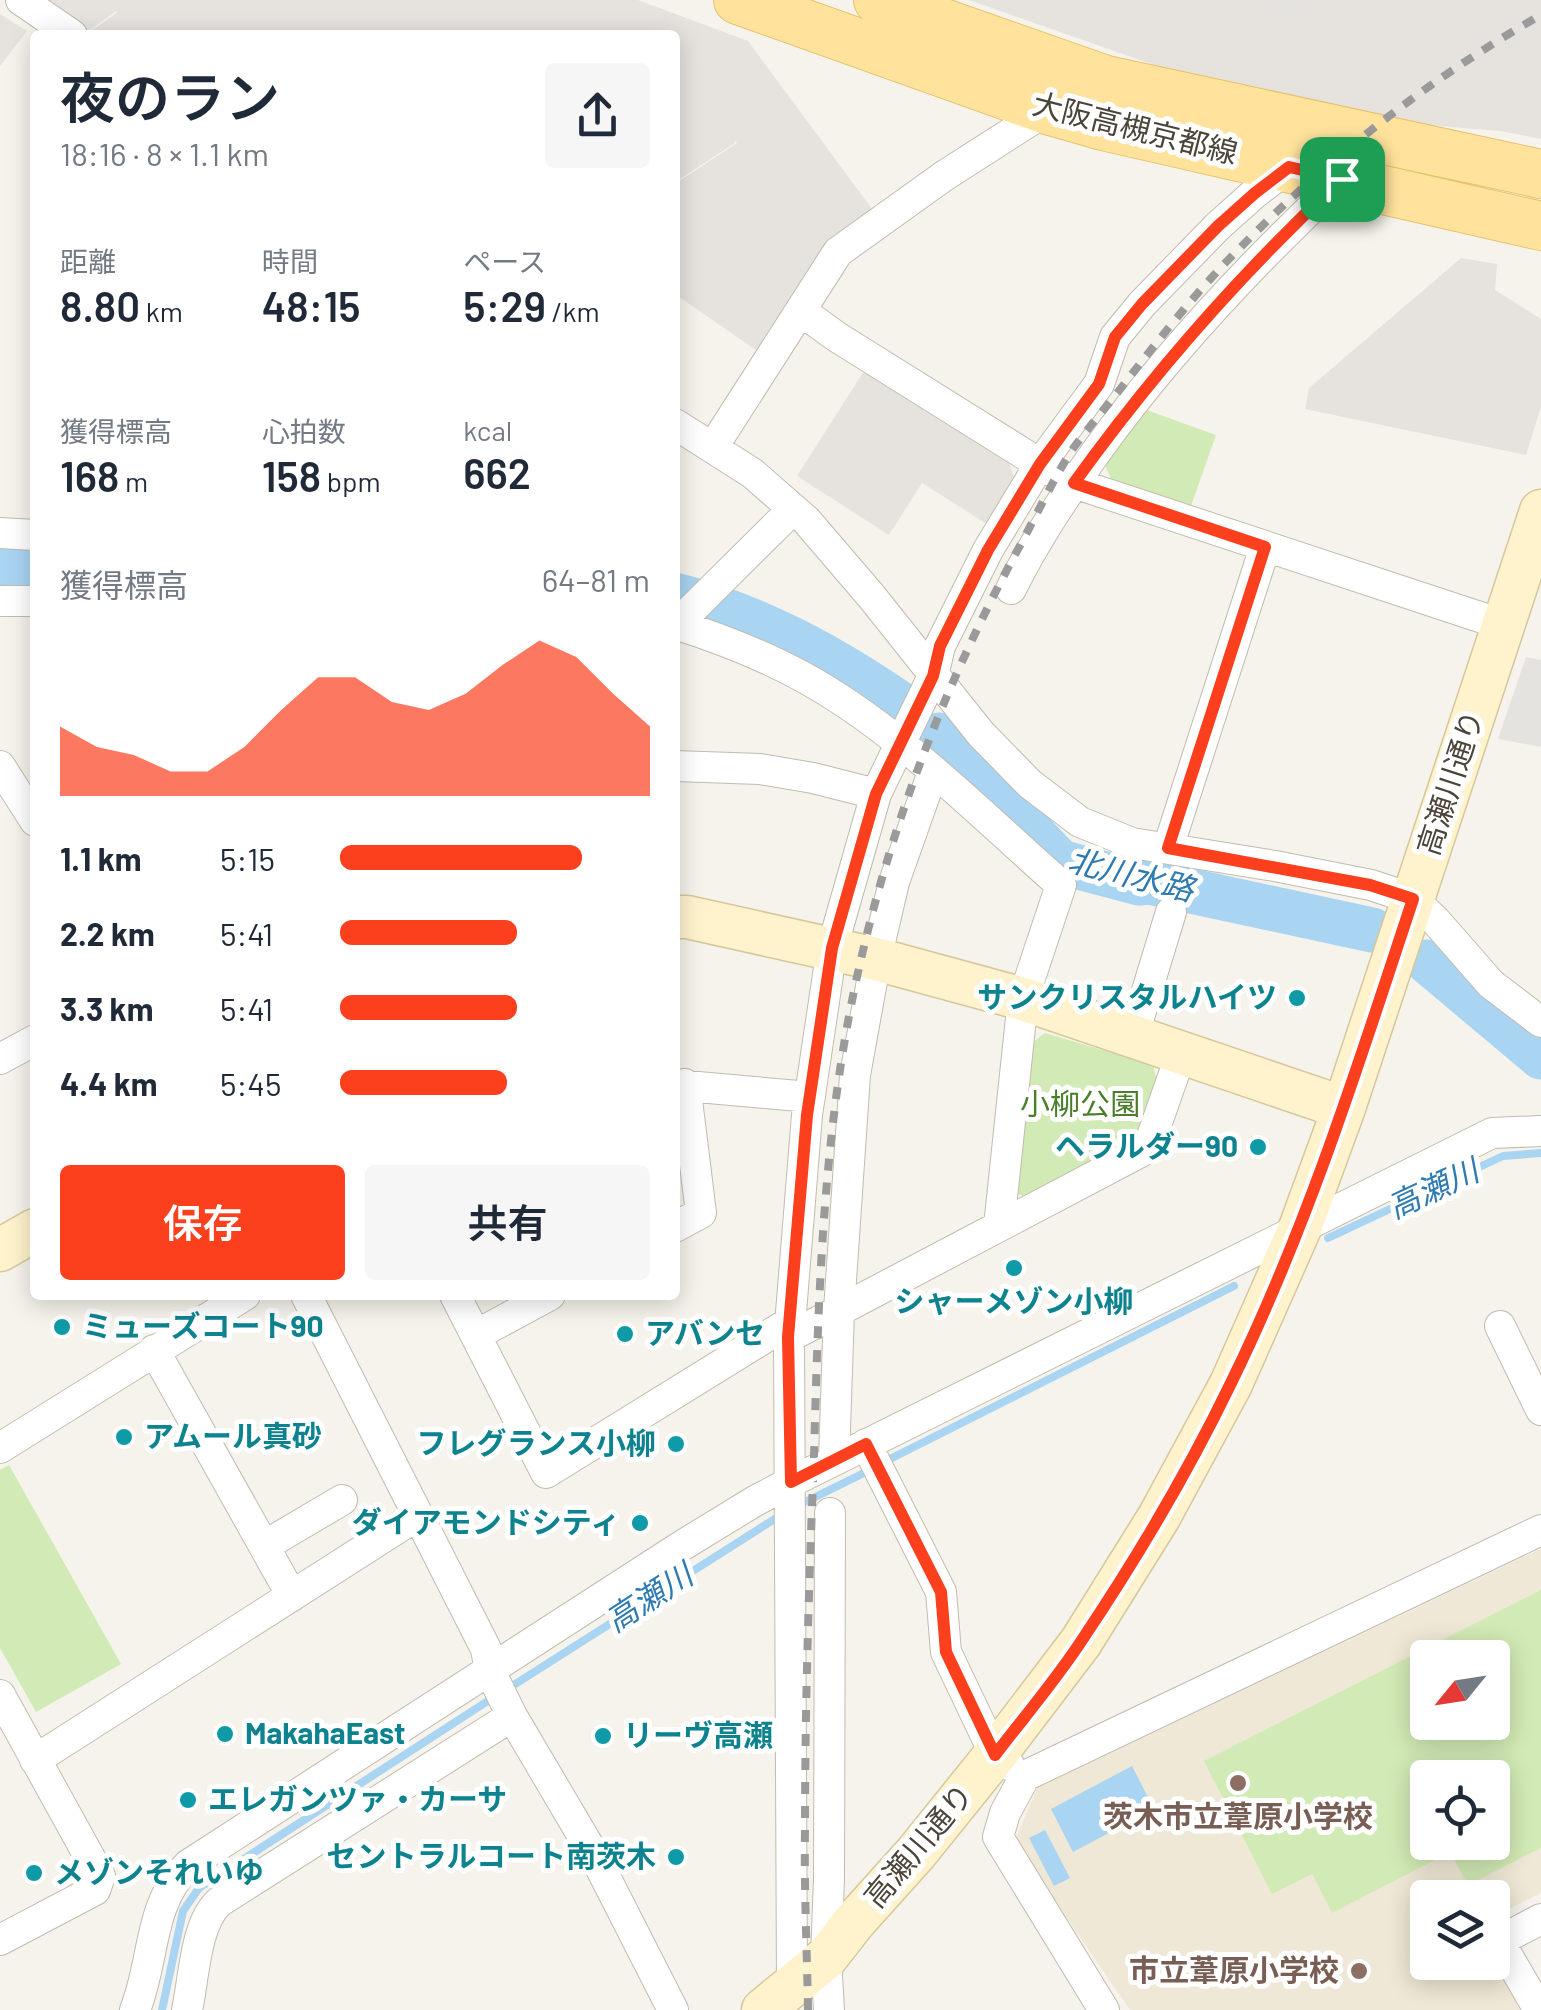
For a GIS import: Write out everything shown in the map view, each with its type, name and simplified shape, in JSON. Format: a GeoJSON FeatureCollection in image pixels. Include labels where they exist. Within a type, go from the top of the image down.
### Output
{"type":"FeatureCollection","features":[{"type":"Feature","properties":{"kind":"main road","name":"大阪高槻京都線"},"geometry":{"type":"LineString","coordinates":[[738,0],[1047,110],[1103,126],[1541,226]]}},
{"type":"Feature","properties":{"kind":"main road","name":"大阪高槻京都線"},"geometry":{"type":"LineString","coordinates":[[878,0],[1106,80],[1541,174]]}},
{"type":"Feature","properties":{"kind":"street"},"geometry":{"type":"LineString","coordinates":[[22,0],[65,30]]}},
{"type":"Feature","properties":{"kind":"street"},"geometry":{"type":"LineString","coordinates":[[712,447],[838,252],[944,176],[1047,110]]}},
{"type":"Feature","properties":{"kind":"street"},"geometry":{"type":"LineString","coordinates":[[778,1998],[791,1487],[789,1330],[810,1097],[832,948],[876,794],[933,676],[940,646],[988,550],[1040,464],[1099,384],[1115,337],[1218,226],[1289,167]]}},
{"type":"Feature","properties":{"kind":"street"},"geometry":{"type":"LineString","coordinates":[[1011,588],[1029,552],[1074,483],[1156,374],[1292,225],[1342,179]]}},
{"type":"Feature","properties":{"kind":"street"},"geometry":{"type":"LineString","coordinates":[[801,311],[1074,483],[1504,624]]}},
{"type":"Feature","properties":{"kind":"street"},"geometry":{"type":"LineString","coordinates":[[680,427],[752,473],[806,520],[981,734],[1030,784],[1080,822],[1132,843],[1370,885],[1413,899],[1491,984],[1541,1022]]}},
{"type":"Feature","properties":{"kind":"street"},"geometry":{"type":"LineString","coordinates":[[793,508],[687,614],[855,710],[933,772],[1061,885],[1023,999],[999,1226]]}},
{"type":"Feature","properties":{"kind":"street","name":"高瀬川通り"},"geometry":{"type":"LineString","coordinates":[[778,1998],[826,1958],[1010,1766],[1159,1517],[1231,1384],[1300,1228],[1344,1108],[1541,511]]}},
{"type":"Feature","properties":{"kind":"street"},"geometry":{"type":"LineString","coordinates":[[0,532],[30,535]]}},
{"type":"Feature","properties":{"kind":"street"},"geometry":{"type":"LineString","coordinates":[[1168,848],[1265,547]]}},
{"type":"Feature","properties":{"kind":"street"},"geometry":{"type":"LineString","coordinates":[[0,602],[30,601]]}},
{"type":"Feature","properties":{"kind":"street"},"geometry":{"type":"LineString","coordinates":[[0,766],[30,813]]}},
{"type":"Feature","properties":{"kind":"street"},"geometry":{"type":"LineString","coordinates":[[680,766],[760,769],[876,794]]}},
{"type":"Feature","properties":{"kind":"street"},"geometry":{"type":"LineString","coordinates":[[834,1460],[839,1310],[856,1075],[894,882],[933,772]]}},
{"type":"Feature","properties":{"kind":"street"},"geometry":{"type":"LineString","coordinates":[[1133,1037],[1171,912]]}},
{"type":"Feature","properties":{"kind":"street"},"geometry":{"type":"LineString","coordinates":[[680,917],[832,948],[1023,999],[1344,1108]]}},
{"type":"Feature","properties":{"kind":"street"},"geometry":{"type":"LineString","coordinates":[[0,1060],[30,1043]]}},
{"type":"Feature","properties":{"kind":"street"},"geometry":{"type":"LineString","coordinates":[[458,1300],[546,1473],[789,1330],[839,1310],[1148,1148],[1181,1054]]}},
{"type":"Feature","properties":{"kind":"street"},"geometry":{"type":"LineString","coordinates":[[680,1224],[700,1213],[680,1084],[810,1097]]}},
{"type":"Feature","properties":{"kind":"street"},"geometry":{"type":"LineString","coordinates":[[510,1712],[218,1902],[203,1928],[186,2004],[143,1998],[163,1899],[188,1865],[491,1674],[682,1545],[754,1501],[791,1487],[834,1460],[868,1448],[1492,1133],[1541,1130]]}},
{"type":"Feature","properties":{"kind":"street"},"geometry":{"type":"LineString","coordinates":[[0,1250],[30,1233]]}},
{"type":"Feature","properties":{"kind":"street"},"geometry":{"type":"LineString","coordinates":[[0,1448],[237,1300]]}},
{"type":"Feature","properties":{"kind":"street"},"geometry":{"type":"LineString","coordinates":[[309,1300],[486,1649],[491,1674],[510,1712],[594,1855],[674,2010]]}},
{"type":"Feature","properties":{"kind":"street"},"geometry":{"type":"LineString","coordinates":[[476,1335],[541,1300]]}},
{"type":"Feature","properties":{"kind":"street"},"geometry":{"type":"LineString","coordinates":[[1500,1326],[1541,1410]]}},
{"type":"Feature","properties":{"kind":"street"},"geometry":{"type":"LineString","coordinates":[[154,1350],[292,1596]]}},
{"type":"Feature","properties":{"kind":"street"},"geometry":{"type":"LineString","coordinates":[[868,1448],[941,1592],[946,1652],[1010,1766],[998,1837],[1104,2010]]}},
{"type":"Feature","properties":{"kind":"street"},"geometry":{"type":"LineString","coordinates":[[264,1546],[342,1500]]}},
{"type":"Feature","properties":{"kind":"street"},"geometry":{"type":"LineString","coordinates":[[829,2010],[826,1958],[830,1878],[830,1513]]}},
{"type":"Feature","properties":{"kind":"street"},"geometry":{"type":"LineString","coordinates":[[35,1760],[418,1515]]}},
{"type":"Feature","properties":{"kind":"street"},"geometry":{"type":"LineString","coordinates":[[1010,1766],[1541,1530]]}},
{"type":"Feature","properties":{"kind":"street"},"geometry":{"type":"LineString","coordinates":[[0,1695],[100,1876],[95,1890],[0,1940]]}},
{"type":"Feature","properties":{"kind":"street"},"geometry":{"type":"LineString","coordinates":[[1539,2010],[1499,1940],[1541,1918]]}},
{"type":"Feature","properties":{"kind":"shaded area"},"geometry":{"type":"Polygon","coordinates":[[[42,0],[638,0],[748,41],[875,213],[760,353],[680,297],[680,181],[737,143],[734,140],[735,143],[680,179],[680,30],[92,30],[116,11],[84,30],[42,0]]]}},
{"type":"Feature","properties":{"kind":"shaded area"},"geometry":{"type":"Polygon","coordinates":[[[969,0],[1541,0],[1541,139],[1500,131],[1365,120],[1205,83],[969,0]]]}},
{"type":"Feature","properties":{"kind":"shaded area"},"geometry":{"type":"Polygon","coordinates":[[[1252,0],[1312,0],[1309,12],[1296,12],[1252,0]]]}},
{"type":"Feature","properties":{"kind":"shaded area"},"geometry":{"type":"Polygon","coordinates":[[[0,14],[27,31],[0,66],[0,14]]]}},
{"type":"Feature","properties":{"kind":"shaded area"},"geometry":{"type":"Polygon","coordinates":[[[1461,258],[1497,264],[1495,290],[1541,319],[1541,407],[1526,455],[1305,409],[1309,388],[1461,258]]]}},
{"type":"Feature","properties":{"kind":"shaded area"},"geometry":{"type":"Polygon","coordinates":[[[864,371],[1009,463],[1015,480],[987,524],[922,483],[889,535],[797,476],[864,371]]]}},
{"type":"Feature","properties":{"kind":"shaded area"},"geometry":{"type":"Polygon","coordinates":[[[1526,657],[1541,660],[1541,747],[1498,739],[1526,657]]]}},
{"type":"Feature","properties":{"kind":"shaded area","name":"茨木市立葦原小学校"},"geometry":{"type":"Polygon","coordinates":[[[1541,1549],[1541,1893],[1510,1908],[1510,1880],[1410,1880],[1410,1980],[1504,1980],[1520,2010],[1130,2010],[1016,1838],[1037,1788],[1541,1549]]]}},
{"type":"Feature","properties":{"kind":"green space"},"geometry":{"type":"Polygon","coordinates":[[[1141,408],[1216,435],[1191,506],[1112,481],[1104,463],[1141,408]]]}},
{"type":"Feature","properties":{"kind":"green space","name":"小柳公園"},"geometry":{"type":"Polygon","coordinates":[[[1045,1033],[1153,1065],[1157,1081],[1142,1131],[1133,1143],[1028,1200],[1011,1189],[1029,1045],[1045,1033]]]}},
{"type":"Feature","properties":{"kind":"green space"},"geometry":{"type":"Polygon","coordinates":[[[9,1465],[121,1664],[36,1712],[0,1648],[0,1470],[9,1465]]]}},
{"type":"Feature","properties":{"kind":"green space"},"geometry":{"type":"Polygon","coordinates":[[[1541,1590],[1541,1848],[1478,1880],[1465,1880],[1454,1860],[1510,1860],[1510,1760],[1410,1760],[1410,1860],[1435,1860],[1332,1913],[1312,1874],[1272,1894],[1204,1761],[1410,1656],[1410,1740],[1510,1740],[1510,1640],[1442,1640],[1541,1590]]]}},
{"type":"Feature","properties":{"kind":"water"},"geometry":{"type":"Polygon","coordinates":[[[1132,1766],[1154,1809],[1073,1852],[1051,1809],[1132,1766]]]}},
{"type":"Feature","properties":{"kind":"water"},"geometry":{"type":"Polygon","coordinates":[[[1045,1830],[1070,1878],[1054,1886],[1029,1838],[1045,1830]]]}},
{"type":"Feature","properties":{"kind":"waterway","name":"北川水路"},"geometry":{"type":"LineString","coordinates":[[0,565],[30,566]]}},
{"type":"Feature","properties":{"kind":"waterway","name":"北川水路"},"geometry":{"type":"LineString","coordinates":[[680,596],[765,626],[902,705]]}},
{"type":"Feature","properties":{"kind":"waterway","name":"北川水路"},"geometry":{"type":"LineString","coordinates":[[939,735],[1060,862],[1139,883],[1372,930]]}},
{"type":"Feature","properties":{"kind":"waterway","name":"北川水路"},"geometry":{"type":"LineString","coordinates":[[1428,962],[1541,1057]]}},
{"type":"Feature","properties":{"kind":"waterway","name":"高瀬川"},"geometry":{"type":"LineString","coordinates":[[1328,1238],[1503,1156],[1541,1153]]}},
{"type":"Feature","properties":{"kind":"waterway","name":"高瀬川"},"geometry":{"type":"LineString","coordinates":[[882,1463],[1234,1286]]}},
{"type":"Feature","properties":{"kind":"waterway","name":"高瀬川"},"geometry":{"type":"LineString","coordinates":[[797,1506],[870,1470]]}},
{"type":"Feature","properties":{"kind":"waterway","name":"高瀬川"},"geometry":{"type":"LineString","coordinates":[[506,1690],[781,1515]]}},
{"type":"Feature","properties":{"kind":"waterway","name":"高瀬川"},"geometry":{"type":"LineString","coordinates":[[162,2010],[183,1911],[199,1888],[494,1697]]}},
{"type":"Feature","properties":{"kind":"railway"},"geometry":{"type":"LineString","coordinates":[[808,2010],[807,1689],[817,1346],[827,1180],[840,1071],[862,953],[917,771],[993,596],[1059,472],[1079,441],[1178,317],[1265,223],[1377,125],[1457,67],[1541,15]]}},
{"type":"Feature","properties":{"kind":"place","name":"サンクリスタルハイツ"},"geometry":{"type":"Point","coordinates":[1297,998]}},
{"type":"Feature","properties":{"kind":"place","name":"ヘラルダー90"},"geometry":{"type":"Point","coordinates":[1258,1147]}},
{"type":"Feature","properties":{"kind":"place","name":"シャーメゾン小柳"},"geometry":{"type":"Point","coordinates":[1014,1268]}},
{"type":"Feature","properties":{"kind":"place","name":"ミューズコート90"},"geometry":{"type":"Point","coordinates":[62,1327]}},
{"type":"Feature","properties":{"kind":"place","name":"アバンセ"},"geometry":{"type":"Point","coordinates":[625,1334]}},
{"type":"Feature","properties":{"kind":"place","name":"アムール真砂"},"geometry":{"type":"Point","coordinates":[124,1437]}},
{"type":"Feature","properties":{"kind":"place","name":"フレグランス小柳"},"geometry":{"type":"Point","coordinates":[676,1444]}},
{"type":"Feature","properties":{"kind":"place","name":"ダイアモンドシティ"},"geometry":{"type":"Point","coordinates":[640,1523]}},
{"type":"Feature","properties":{"kind":"place","name":"MakahaEast"},"geometry":{"type":"Point","coordinates":[225,1734]}},
{"type":"Feature","properties":{"kind":"place","name":"リーヴ高瀬"},"geometry":{"type":"Point","coordinates":[603,1736]}},
{"type":"Feature","properties":{"kind":"place","name":"茨木市立葦原小学校"},"geometry":{"type":"Point","coordinates":[1238,1783]}},
{"type":"Feature","properties":{"kind":"place","name":"エレガンツァ・カーサ"},"geometry":{"type":"Point","coordinates":[188,1800]}},
{"type":"Feature","properties":{"kind":"place","name":"セントラルコート南茨木"},"geometry":{"type":"Point","coordinates":[676,1857]}},
{"type":"Feature","properties":{"kind":"place","name":"メゾンそれいゆ"},"geometry":{"type":"Point","coordinates":[34,1873]}},
{"type":"Feature","properties":{"kind":"place","name":"市立葦原小学校"},"geometry":{"type":"Point","coordinates":[1359,1971]}},
{"type":"Feature","properties":{"kind":"route"},"geometry":{"type":"LineString","coordinates":[[1289,167],[1342,179],[1292,225],[1200,323],[1156,374],[1074,483],[1265,547],[1168,848],[1370,885],[1413,899],[1300,1228],[1231,1384],[1159,1517],[1081,1642],[995,1755],[946,1652],[941,1592],[866,1444],[791,1482],[788,1337],[807,1115],[832,948],[876,794],[933,676],[940,646],[988,550],[1040,464],[1099,384],[1115,337],[1218,226],[1289,167]]}}]}
